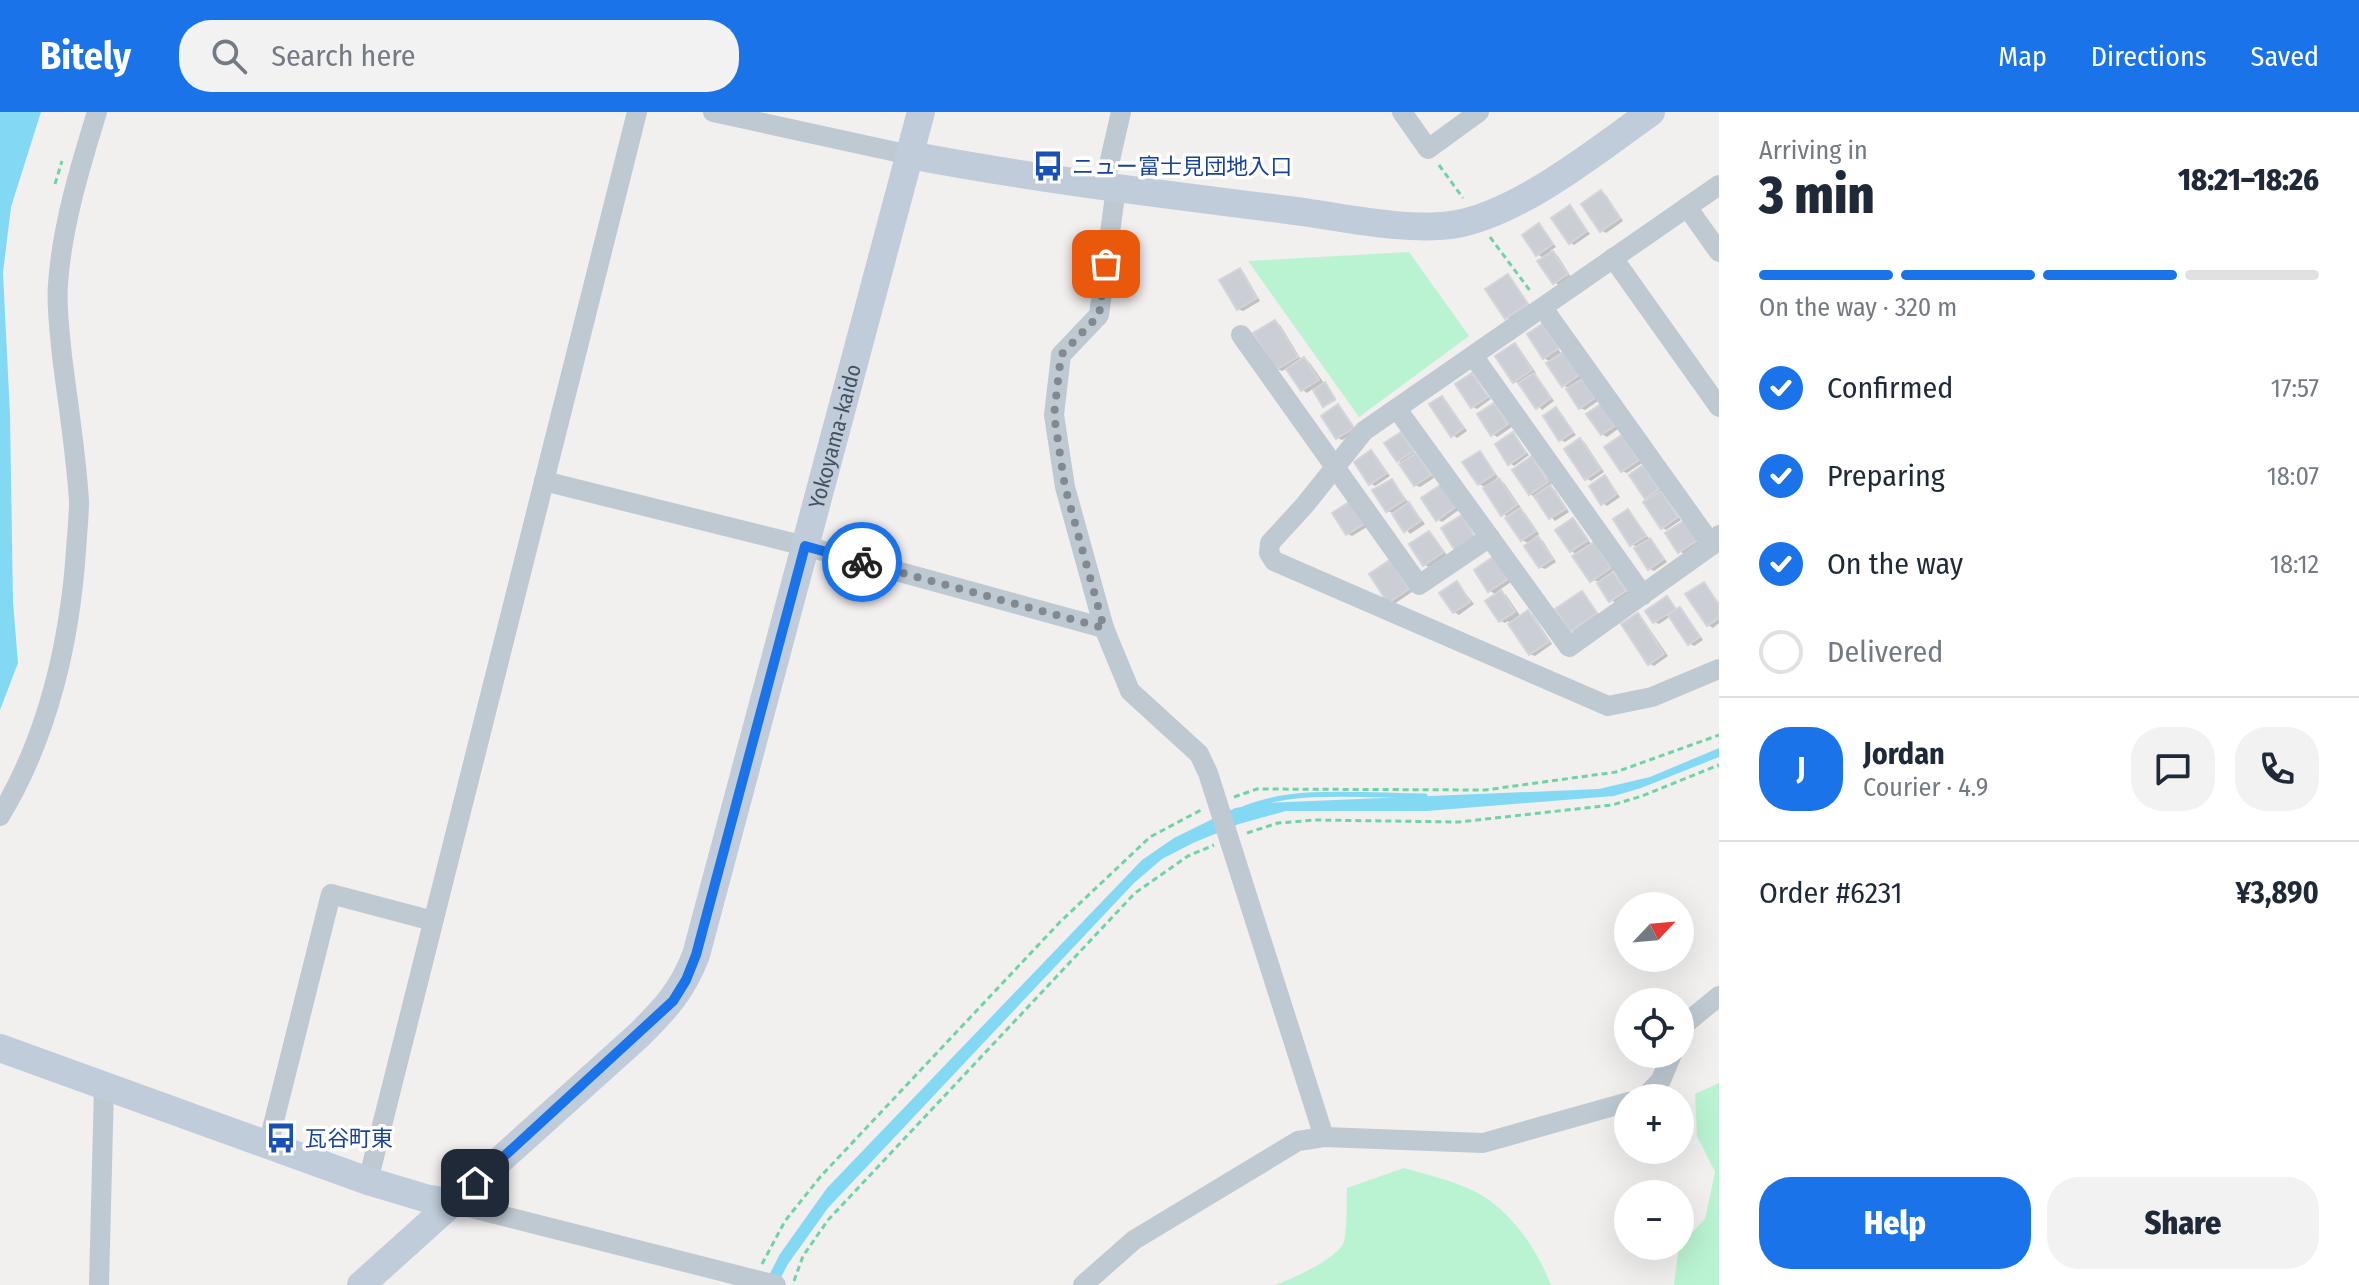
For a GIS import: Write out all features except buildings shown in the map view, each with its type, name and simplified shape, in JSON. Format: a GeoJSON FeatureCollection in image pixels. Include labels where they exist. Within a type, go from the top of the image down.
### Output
{"type":"FeatureCollection","features":[{"type":"Feature","properties":{"kind":"street"},"geometry":{"type":"LineString","coordinates":[[0,816],[17,788],[35,743],[53,690],[69,615],[79,503],[60,332],[58,285],[68,220],[97,112]]}},
{"type":"Feature","properties":{"kind":"street"},"geometry":{"type":"LineString","coordinates":[[368,1181],[637,112]]}},
{"type":"Feature","properties":{"kind":"street"},"geometry":{"type":"LineString","coordinates":[[713,112],[980,168],[1416,226],[1456,224],[1477,219],[1527,195],[1651,112]]}},
{"type":"Feature","properties":{"kind":"street","name":"Yokoyama-kaido"},"geometry":{"type":"LineString","coordinates":[[361,1285],[639,1035],[673,1001],[686,980],[696,955],[921,112]]}},
{"type":"Feature","properties":{"kind":"street"},"geometry":{"type":"LineString","coordinates":[[1121,112],[1110,187],[1099,315],[1061,355],[1054,415],[1065,487],[1104,628],[1130,691],[1199,754],[1230,838],[1324,1137]]}},
{"type":"Feature","properties":{"kind":"street"},"geometry":{"type":"LineString","coordinates":[[1402,112],[1428,149],[1479,112]]}},
{"type":"Feature","properties":{"kind":"street"},"geometry":{"type":"LineString","coordinates":[[1719,185],[1364,431],[1270,543],[1269,553],[1274,561],[1608,706],[1652,697],[1719,669]]}},
{"type":"Feature","properties":{"kind":"street"},"geometry":{"type":"LineString","coordinates":[[1687,207],[1719,252]]}},
{"type":"Feature","properties":{"kind":"street"},"geometry":{"type":"LineString","coordinates":[[1613,258],[1719,407]]}},
{"type":"Feature","properties":{"kind":"street"},"geometry":{"type":"LineString","coordinates":[[1397,409],[1569,647],[1715,540],[1543,308]]}},
{"type":"Feature","properties":{"kind":"street"},"geometry":{"type":"LineString","coordinates":[[1241,335],[1419,585],[1490,537]]}},
{"type":"Feature","properties":{"kind":"street"},"geometry":{"type":"LineString","coordinates":[[1474,357],[1643,595]]}},
{"type":"Feature","properties":{"kind":"street"},"geometry":{"type":"LineString","coordinates":[[544,481],[805,546],[1104,628]]}},
{"type":"Feature","properties":{"kind":"street"},"geometry":{"type":"LineString","coordinates":[[268,1145],[331,894],[433,921]]}},
{"type":"Feature","properties":{"kind":"street"},"geometry":{"type":"LineString","coordinates":[[1694,1017],[1719,996]]}},
{"type":"Feature","properties":{"kind":"street"},"geometry":{"type":"LineString","coordinates":[[0,1048],[412,1195],[776,1285]]}},
{"type":"Feature","properties":{"kind":"street"},"geometry":{"type":"LineString","coordinates":[[99,1285],[104,1087]]}},
{"type":"Feature","properties":{"kind":"street"},"geometry":{"type":"LineString","coordinates":[[1083,1285],[1134,1240],[1298,1141],[1324,1137],[1483,1143],[1614,1106]]}},
{"type":"Feature","properties":{"kind":"path"},"geometry":{"type":"LineString","coordinates":[[54,194],[64,152]]}},
{"type":"Feature","properties":{"kind":"path"},"geometry":{"type":"LineString","coordinates":[[753,1280],[785,1221],[821,1176],[1060,922],[1150,837],[1171,824],[1218,802],[1257,789],[1485,790],[1616,772],[1719,735]]}},
{"type":"Feature","properties":{"kind":"path"},"geometry":{"type":"LineString","coordinates":[[793,1285],[803,1256],[828,1220],[1135,893],[1188,856],[1230,838],[1278,823],[1459,822],[1612,805],[1719,765]]}},
{"type":"Feature","properties":{"kind":"green space"},"geometry":{"type":"Polygon","coordinates":[[[1409,252],[1469,336],[1359,417],[1248,261],[1409,252]]]}},
{"type":"Feature","properties":{"kind":"green space"},"geometry":{"type":"Polygon","coordinates":[[[1719,1083],[1719,1285],[1674,1285],[1677,1260],[1694,1260],[1694,1230],[1705,1219],[1715,1172],[1697,1136],[1695,1094],[1719,1083]]]}},
{"type":"Feature","properties":{"kind":"green space"},"geometry":{"type":"Polygon","coordinates":[[[1404,1168],[1465,1187],[1493,1203],[1528,1241],[1551,1285],[1274,1285],[1322,1263],[1343,1244],[1347,1188],[1404,1168]]]}},
{"type":"Feature","properties":{"kind":"water"},"geometry":{"type":"Polygon","coordinates":[[[0,112],[41,112],[11,207],[3,273],[10,415],[13,602],[18,663],[0,710],[0,112]]]}},
{"type":"Feature","properties":{"kind":"water"},"geometry":{"type":"Polygon","coordinates":[[[1719,748],[1719,757],[1614,796],[1427,811],[1286,811],[1239,824],[1162,859],[1134,883],[828,1208],[788,1264],[777,1285],[764,1285],[780,1254],[827,1188],[1142,860],[1174,838],[1235,808],[1267,803],[1599,789],[1650,777],[1719,748]]]}},
{"type":"Feature","properties":{"kind":"waterway"},"geometry":{"type":"LineString","coordinates":[[1245,808],[1265,801],[1310,795],[1425,796]]}},
{"type":"Feature","properties":{"kind":"way so far"},"geometry":{"type":"LineString","coordinates":[[862,562],[1104,628],[1065,487],[1054,415],[1061,355],[1099,315],[1106,264]]}},
{"type":"Feature","properties":{"kind":"place","name":"ニュー富士見団地入口"},"geometry":{"type":"Point","coordinates":[1048,166]}},
{"type":"Feature","properties":{"kind":"place","name":"瓦谷町東"},"geometry":{"type":"Point","coordinates":[281,1138]}},
{"type":"Feature","properties":{"kind":"route"},"geometry":{"type":"LineString","coordinates":[[475,1183],[673,1001],[696,955],[805,546],[862,562]]}}]}
